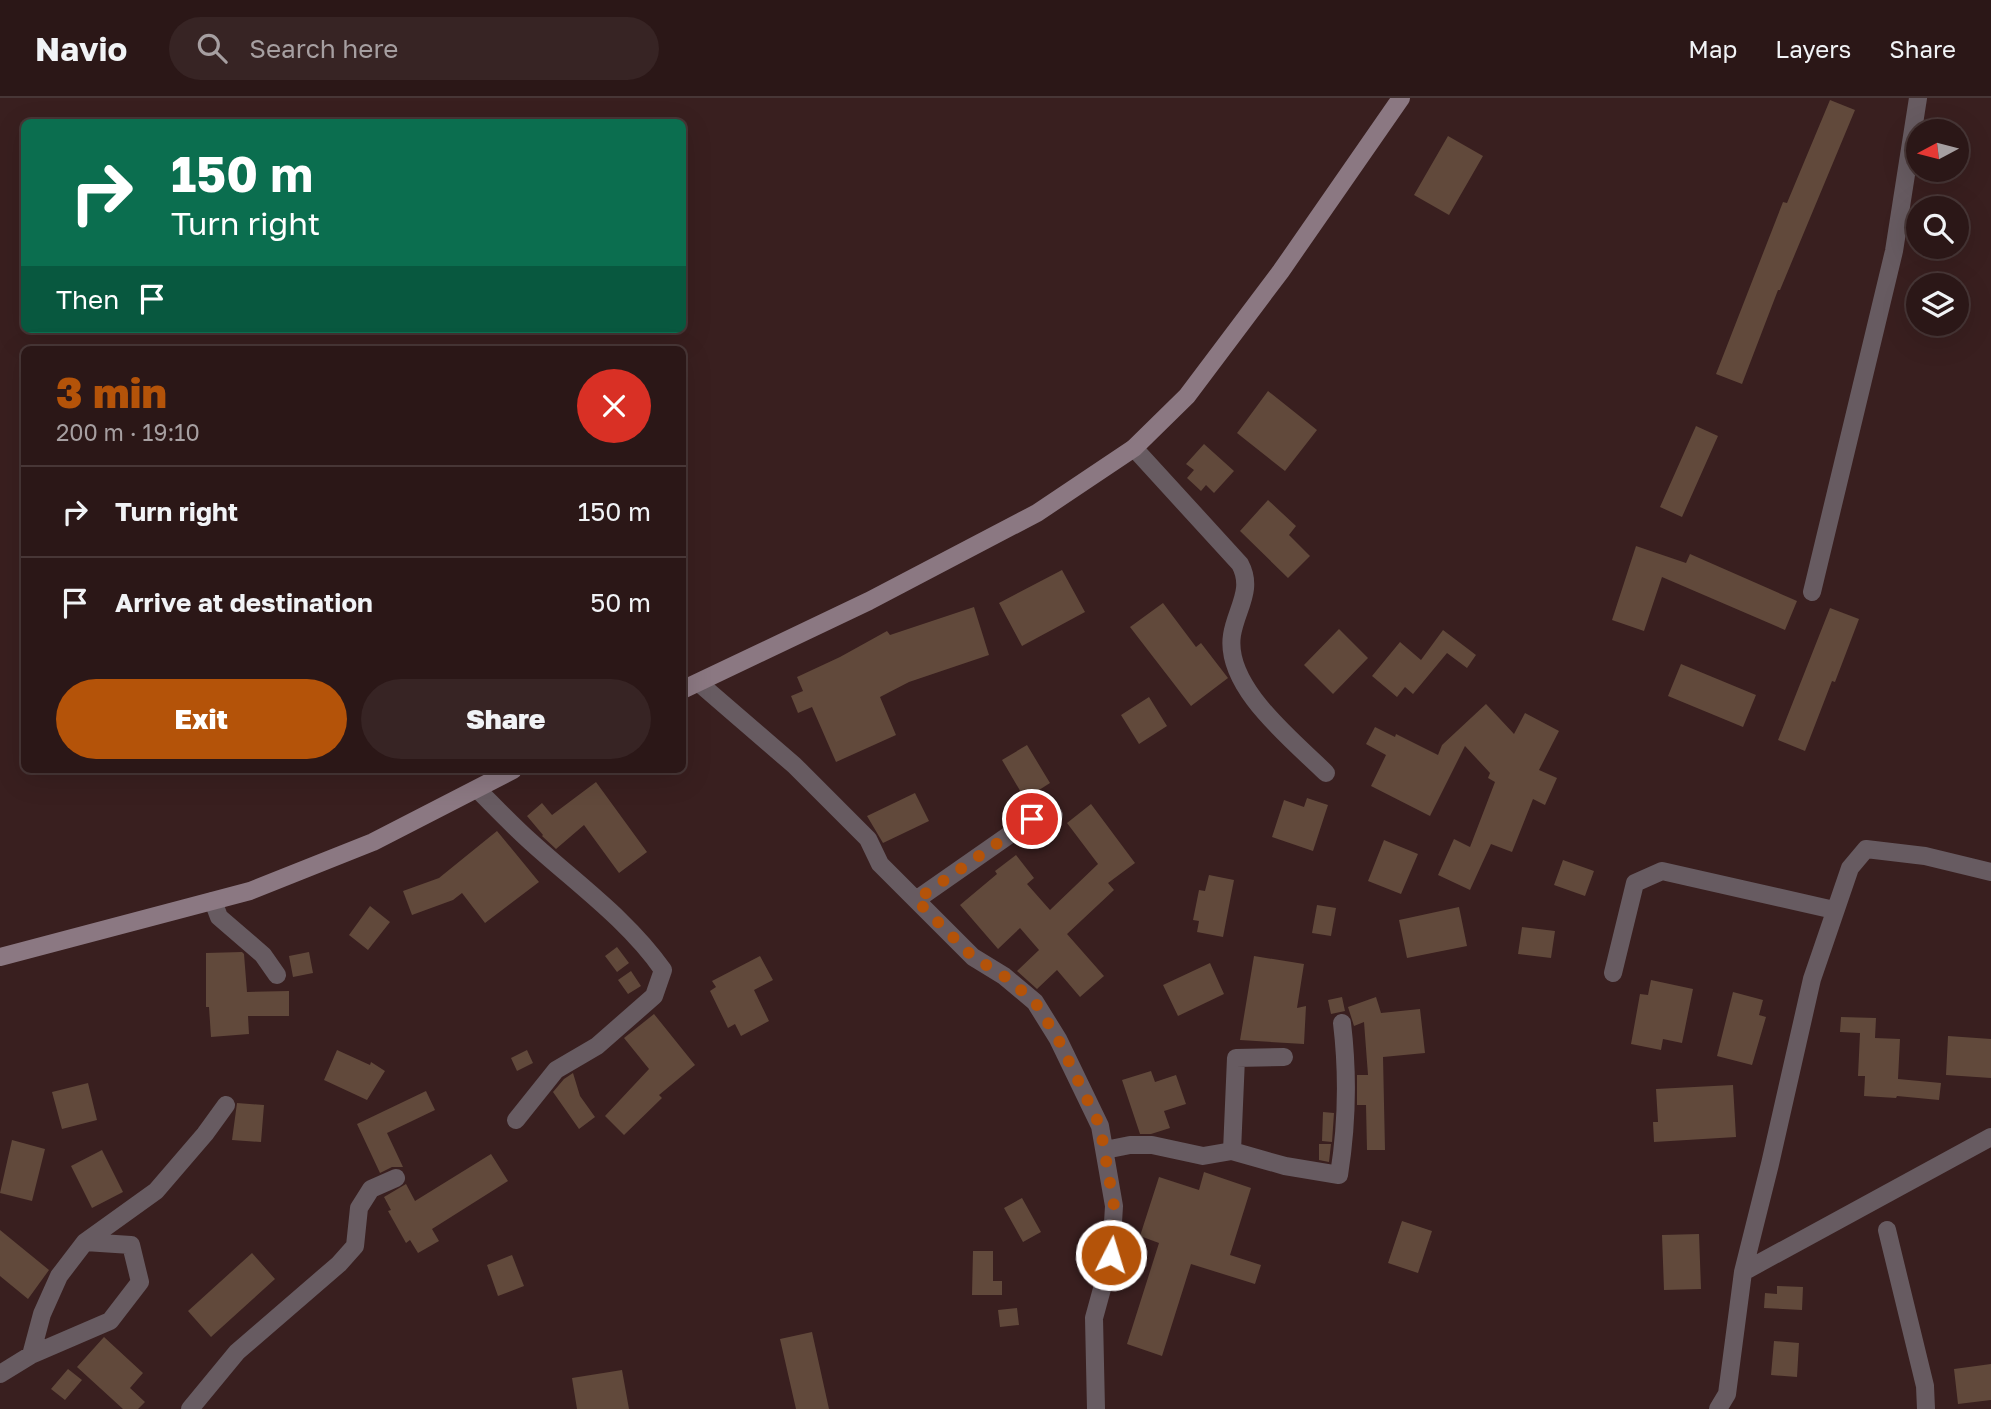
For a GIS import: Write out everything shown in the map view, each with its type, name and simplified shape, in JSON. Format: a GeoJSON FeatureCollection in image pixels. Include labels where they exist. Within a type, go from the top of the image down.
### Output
{"type":"FeatureCollection","features":[{"type":"Feature","properties":{"kind":"street"},"geometry":{"type":"LineString","coordinates":[[1096,1409],[1094,1318],[1111,1255],[1114,1206],[1100,1126],[1058,1039],[1035,1002],[1004,976],[973,957],[880,864],[868,839],[794,765],[691,687],[869,601],[1037,513],[1134,448],[1187,396],[1280,271],[1401,98]]}},
{"type":"Feature","properties":{"kind":"street"},"geometry":{"type":"LineString","coordinates":[[1812,592],[1894,251],[1917,98]]}},
{"type":"Feature","properties":{"kind":"street"},"geometry":{"type":"LineString","coordinates":[[1134,448],[1240,564],[1247,585],[1232,635],[1231,648],[1236,668],[1257,704],[1326,773]]}},
{"type":"Feature","properties":{"kind":"street"},"geometry":{"type":"LineString","coordinates":[[0,957],[250,891],[373,842],[507,773]]}},
{"type":"Feature","properties":{"kind":"street"},"geometry":{"type":"LineString","coordinates":[[477,789],[647,947],[663,970],[654,996],[597,1046],[556,1070],[516,1119]]}},
{"type":"Feature","properties":{"kind":"street"},"geometry":{"type":"LineString","coordinates":[[916,900],[1032,819],[1054,815]]}},
{"type":"Feature","properties":{"kind":"street"},"geometry":{"type":"LineString","coordinates":[[1718,1409],[1727,1394],[1743,1272],[1812,979],[1850,868],[1866,849],[1925,856],[1991,872]]}},
{"type":"Feature","properties":{"kind":"street"},"geometry":{"type":"LineString","coordinates":[[1613,973],[1635,883],[1662,871],[1834,910]]}},
{"type":"Feature","properties":{"kind":"street"},"geometry":{"type":"LineString","coordinates":[[213,901],[219,917],[264,955],[278,975]]}},
{"type":"Feature","properties":{"kind":"street"},"geometry":{"type":"LineString","coordinates":[[1105,1150],[1130,1144],[1152,1145],[1203,1156],[1233,1151],[1285,1166],[1339,1175],[1344,1143],[1346,1060],[1342,1023]]}},
{"type":"Feature","properties":{"kind":"street"},"geometry":{"type":"LineString","coordinates":[[1233,1151],[1236,1058],[1284,1057]]}},
{"type":"Feature","properties":{"kind":"street"},"geometry":{"type":"LineString","coordinates":[[30,1355],[42,1314],[60,1276],[85,1242],[156,1191],[226,1105]]}},
{"type":"Feature","properties":{"kind":"street"},"geometry":{"type":"LineString","coordinates":[[1743,1272],[1991,1138]]}},
{"type":"Feature","properties":{"kind":"street"},"geometry":{"type":"LineString","coordinates":[[190,1409],[237,1352],[339,1264],[355,1246],[359,1208],[371,1189],[396,1178]]}},
{"type":"Feature","properties":{"kind":"street"},"geometry":{"type":"LineString","coordinates":[[1887,1230],[1925,1385],[1926,1409]]}},
{"type":"Feature","properties":{"kind":"street"},"geometry":{"type":"LineString","coordinates":[[0,1374],[30,1355],[110,1321],[140,1282],[131,1245],[85,1242]]}},
{"type":"Feature","properties":{"kind":"building"},"geometry":{"type":"Polygon","coordinates":[[[1830,100],[1855,110],[1778,290],[1742,384],[1716,374],[1783,202],[1787,203],[1830,100]]]}},
{"type":"Feature","properties":{"kind":"building"},"geometry":{"type":"Polygon","coordinates":[[[1448,136],[1483,156],[1449,215],[1414,195],[1448,136]]]}},
{"type":"Feature","properties":{"kind":"building"},"geometry":{"type":"Polygon","coordinates":[[[1268,391],[1317,430],[1285,471],[1237,433],[1268,391]]]}},
{"type":"Feature","properties":{"kind":"building"},"geometry":{"type":"Polygon","coordinates":[[[1696,426],[1718,436],[1682,517],[1660,507],[1696,426]]]}},
{"type":"Feature","properties":{"kind":"building"},"geometry":{"type":"Polygon","coordinates":[[[1204,444],[1234,471],[1214,493],[1206,485],[1201,491],[1187,478],[1194,470],[1186,464],[1204,444]]]}},
{"type":"Feature","properties":{"kind":"building"},"geometry":{"type":"Polygon","coordinates":[[[1268,500],[1296,526],[1289,535],[1310,556],[1288,578],[1240,531],[1268,500]]]}},
{"type":"Feature","properties":{"kind":"building"},"geometry":{"type":"Polygon","coordinates":[[[1636,546],[1686,563],[1690,554],[1797,601],[1785,630],[1662,577],[1644,631],[1612,620],[1636,546]]]}},
{"type":"Feature","properties":{"kind":"building"},"geometry":{"type":"Polygon","coordinates":[[[1062,570],[1085,612],[1022,646],[999,603],[1062,570]]]}},
{"type":"Feature","properties":{"kind":"building"},"geometry":{"type":"Polygon","coordinates":[[[1163,603],[1196,647],[1201,643],[1228,678],[1191,706],[1130,627],[1163,603]]]}},
{"type":"Feature","properties":{"kind":"building"},"geometry":{"type":"Polygon","coordinates":[[[974,607],[989,655],[909,682],[880,697],[896,735],[836,762],[812,707],[798,713],[791,696],[803,691],[797,677],[887,631],[890,635],[974,607]]]}},
{"type":"Feature","properties":{"kind":"building"},"geometry":{"type":"Polygon","coordinates":[[[1830,608],[1859,619],[1805,751],[1778,740],[1830,608]]]}},
{"type":"Feature","properties":{"kind":"building"},"geometry":{"type":"Polygon","coordinates":[[[1339,629],[1368,658],[1333,694],[1304,665],[1339,629]]]}},
{"type":"Feature","properties":{"kind":"building"},"geometry":{"type":"Polygon","coordinates":[[[1443,630],[1476,655],[1467,668],[1447,653],[1413,694],[1405,687],[1397,697],[1372,676],[1400,642],[1421,660],[1443,630]]]}},
{"type":"Feature","properties":{"kind":"building"},"geometry":{"type":"Polygon","coordinates":[[[1681,664],[1756,695],[1743,727],[1668,696],[1681,664]]]}},
{"type":"Feature","properties":{"kind":"building"},"geometry":{"type":"Polygon","coordinates":[[[1149,697],[1167,726],[1139,744],[1121,715],[1149,697]]]}},
{"type":"Feature","properties":{"kind":"building"},"geometry":{"type":"Polygon","coordinates":[[[1486,704],[1514,734],[1525,713],[1559,731],[1539,770],[1557,778],[1545,805],[1533,799],[1512,852],[1491,844],[1470,890],[1438,875],[1454,839],[1470,847],[1495,782],[1488,778],[1490,773],[1465,746],[1430,816],[1371,786],[1386,755],[1366,744],[1375,727],[1395,737],[1396,734],[1438,755],[1442,745],[1486,704]]]}},
{"type":"Feature","properties":{"kind":"building"},"geometry":{"type":"Polygon","coordinates":[[[1027,745],[1050,783],[1025,799],[1002,760],[1027,745]]]}},
{"type":"Feature","properties":{"kind":"building"},"geometry":{"type":"Polygon","coordinates":[[[596,782],[647,852],[619,873],[584,825],[556,849],[527,816],[542,803],[552,815],[596,782]]]}},
{"type":"Feature","properties":{"kind":"building"},"geometry":{"type":"Polygon","coordinates":[[[915,793],[929,821],[883,843],[867,816],[915,793]]]}},
{"type":"Feature","properties":{"kind":"building"},"geometry":{"type":"Polygon","coordinates":[[[1307,798],[1328,805],[1313,851],[1272,837],[1284,800],[1304,807],[1307,798]]]}},
{"type":"Feature","properties":{"kind":"building"},"geometry":{"type":"Polygon","coordinates":[[[1091,804],[1135,863],[1108,883],[1114,890],[1067,934],[1104,976],[1080,997],[1057,970],[1037,989],[1017,971],[1039,950],[1020,928],[998,949],[960,905],[1016,855],[1034,878],[1027,884],[1050,910],[1098,864],[1067,823],[1091,804]]]}},
{"type":"Feature","properties":{"kind":"building"},"geometry":{"type":"Polygon","coordinates":[[[497,831],[539,882],[485,923],[462,893],[453,900],[412,915],[403,891],[439,878],[497,831]]]}},
{"type":"Feature","properties":{"kind":"building"},"geometry":{"type":"Polygon","coordinates":[[[1384,840],[1418,854],[1401,894],[1368,881],[1384,840]]]}},
{"type":"Feature","properties":{"kind":"building"},"geometry":{"type":"Polygon","coordinates":[[[1563,860],[1594,871],[1585,896],[1554,885],[1563,860]]]}},
{"type":"Feature","properties":{"kind":"building"},"geometry":{"type":"Polygon","coordinates":[[[1209,875],[1234,880],[1223,937],[1197,932],[1199,921],[1193,920],[1199,890],[1205,891],[1209,875]]]}},
{"type":"Feature","properties":{"kind":"building"},"geometry":{"type":"Polygon","coordinates":[[[1317,905],[1336,908],[1331,936],[1312,933],[1317,905]]]}},
{"type":"Feature","properties":{"kind":"building"},"geometry":{"type":"Polygon","coordinates":[[[370,906],[390,922],[368,950],[349,935],[370,906]]]}},
{"type":"Feature","properties":{"kind":"building"},"geometry":{"type":"Polygon","coordinates":[[[1459,907],[1467,946],[1407,958],[1399,920],[1459,907]]]}},
{"type":"Feature","properties":{"kind":"building"},"geometry":{"type":"Polygon","coordinates":[[[1522,927],[1555,931],[1551,958],[1518,954],[1522,927]]]}},
{"type":"Feature","properties":{"kind":"building"},"geometry":{"type":"Polygon","coordinates":[[[617,947],[629,963],[617,972],[605,956],[617,947]]]}},
{"type":"Feature","properties":{"kind":"building"},"geometry":{"type":"Polygon","coordinates":[[[242,952],[247,992],[289,991],[289,1016],[248,1016],[249,1034],[211,1037],[209,1007],[206,1007],[206,953],[242,952]]]}},
{"type":"Feature","properties":{"kind":"building"},"geometry":{"type":"Polygon","coordinates":[[[309,952],[313,973],[293,977],[289,956],[309,952]]]}},
{"type":"Feature","properties":{"kind":"building"},"geometry":{"type":"Polygon","coordinates":[[[760,956],[773,980],[754,990],[769,1021],[741,1036],[735,1024],[728,1028],[710,991],[716,987],[712,981],[760,956]]]}},
{"type":"Feature","properties":{"kind":"building"},"geometry":{"type":"Polygon","coordinates":[[[1254,956],[1304,964],[1297,1008],[1306,1006],[1304,1044],[1240,1040],[1254,956]]]}},
{"type":"Feature","properties":{"kind":"building"},"geometry":{"type":"Polygon","coordinates":[[[1210,963],[1224,994],[1178,1016],[1163,985],[1210,963]]]}},
{"type":"Feature","properties":{"kind":"building"},"geometry":{"type":"Polygon","coordinates":[[[631,971],[641,986],[628,994],[618,980],[631,971]]]}},
{"type":"Feature","properties":{"kind":"building"},"geometry":{"type":"Polygon","coordinates":[[[1651,980],[1693,989],[1682,1043],[1663,1039],[1661,1050],[1631,1044],[1640,994],[1648,995],[1651,980]]]}},
{"type":"Feature","properties":{"kind":"building"},"geometry":{"type":"Polygon","coordinates":[[[1733,992],[1763,1000],[1759,1015],[1766,1017],[1752,1065],[1717,1056],[1733,992]]]}},
{"type":"Feature","properties":{"kind":"building"},"geometry":{"type":"Polygon","coordinates":[[[1342,997],[1345,1011],[1331,1014],[1328,1000],[1342,997]]]}},
{"type":"Feature","properties":{"kind":"building"},"geometry":{"type":"Polygon","coordinates":[[[1376,997],[1381,1013],[1420,1009],[1425,1053],[1383,1057],[1385,1150],[1367,1150],[1366,1105],[1357,1105],[1357,1075],[1368,1075],[1364,1022],[1354,1026],[1348,1007],[1376,997]]]}},
{"type":"Feature","properties":{"kind":"building"},"geometry":{"type":"Polygon","coordinates":[[[654,1014],[695,1065],[659,1095],[662,1098],[624,1135],[605,1116],[649,1069],[624,1038],[654,1014]]]}},
{"type":"Feature","properties":{"kind":"building"},"geometry":{"type":"Polygon","coordinates":[[[1841,1017],[1876,1018],[1875,1038],[1900,1039],[1898,1079],[1941,1083],[1939,1100],[1864,1096],[1865,1076],[1858,1076],[1860,1033],[1840,1032],[1841,1017]]]}},
{"type":"Feature","properties":{"kind":"building"},"geometry":{"type":"Polygon","coordinates":[[[1948,1036],[1991,1039],[1991,1078],[1946,1075],[1948,1036]]]}},
{"type":"Feature","properties":{"kind":"building"},"geometry":{"type":"Polygon","coordinates":[[[337,1050],[370,1065],[371,1062],[385,1071],[367,1100],[324,1080],[337,1050]]]}},
{"type":"Feature","properties":{"kind":"building"},"geometry":{"type":"Polygon","coordinates":[[[527,1050],[533,1063],[517,1071],[511,1058],[527,1050]]]}},
{"type":"Feature","properties":{"kind":"building"},"geometry":{"type":"Polygon","coordinates":[[[1151,1071],[1155,1082],[1176,1075],[1186,1104],[1164,1111],[1170,1128],[1151,1134],[1140,1134],[1122,1080],[1151,1071]]]}},
{"type":"Feature","properties":{"kind":"building"},"geometry":{"type":"Polygon","coordinates":[[[573,1073],[580,1096],[595,1117],[579,1129],[553,1092],[573,1073]]]}},
{"type":"Feature","properties":{"kind":"building"},"geometry":{"type":"Polygon","coordinates":[[[88,1083],[97,1120],[62,1129],[52,1092],[88,1083]]]}},
{"type":"Feature","properties":{"kind":"building"},"geometry":{"type":"Polygon","coordinates":[[[1733,1085],[1736,1137],[1654,1142],[1653,1122],[1658,1122],[1656,1089],[1733,1085]]]}},
{"type":"Feature","properties":{"kind":"building"},"geometry":{"type":"Polygon","coordinates":[[[426,1091],[435,1110],[387,1133],[403,1167],[392,1167],[380,1173],[357,1124],[426,1091]]]}},
{"type":"Feature","properties":{"kind":"building"},"geometry":{"type":"Polygon","coordinates":[[[237,1103],[264,1105],[261,1142],[232,1140],[237,1103]]]}},
{"type":"Feature","properties":{"kind":"building"},"geometry":{"type":"Polygon","coordinates":[[[1323,1112],[1334,1113],[1332,1142],[1322,1141],[1323,1112]]]}},
{"type":"Feature","properties":{"kind":"building"},"geometry":{"type":"Polygon","coordinates":[[[12,1140],[45,1149],[32,1201],[0,1193],[12,1140]]]}},
{"type":"Feature","properties":{"kind":"building"},"geometry":{"type":"Polygon","coordinates":[[[1319,1144],[1331,1144],[1329,1162],[1319,1160],[1319,1144]]]}},
{"type":"Feature","properties":{"kind":"building"},"geometry":{"type":"Polygon","coordinates":[[[102,1150],[123,1192],[92,1208],[71,1166],[102,1150]]]}},
{"type":"Feature","properties":{"kind":"building"},"geometry":{"type":"Polygon","coordinates":[[[491,1154],[508,1181],[432,1229],[439,1241],[418,1253],[410,1240],[406,1243],[388,1211],[391,1210],[384,1197],[406,1184],[415,1201],[491,1154]]]}},
{"type":"Feature","properties":{"kind":"building"},"geometry":{"type":"Polygon","coordinates":[[[1204,1172],[1251,1188],[1230,1255],[1261,1265],[1255,1284],[1191,1264],[1162,1356],[1127,1344],[1159,1243],[1140,1236],[1159,1177],[1199,1190],[1204,1172]]]}},
{"type":"Feature","properties":{"kind":"building"},"geometry":{"type":"Polygon","coordinates":[[[1022,1198],[1041,1232],[1023,1242],[1004,1208],[1022,1198]]]}},
{"type":"Feature","properties":{"kind":"building"},"geometry":{"type":"Polygon","coordinates":[[[1402,1221],[1432,1231],[1418,1273],[1388,1263],[1402,1221]]]}},
{"type":"Feature","properties":{"kind":"building"},"geometry":{"type":"Polygon","coordinates":[[[0,1230],[49,1270],[28,1299],[0,1276],[0,1230]]]}},
{"type":"Feature","properties":{"kind":"building"},"geometry":{"type":"Polygon","coordinates":[[[1699,1234],[1701,1289],[1664,1290],[1662,1235],[1699,1234]]]}},
{"type":"Feature","properties":{"kind":"building"},"geometry":{"type":"Polygon","coordinates":[[[973,1251],[993,1251],[993,1281],[1002,1281],[1002,1295],[972,1295],[973,1251]]]}},
{"type":"Feature","properties":{"kind":"building"},"geometry":{"type":"Polygon","coordinates":[[[252,1253],[275,1279],[211,1337],[188,1311],[252,1253]]]}},
{"type":"Feature","properties":{"kind":"building"},"geometry":{"type":"Polygon","coordinates":[[[512,1255],[524,1286],[498,1296],[487,1265],[512,1255]]]}},
{"type":"Feature","properties":{"kind":"building"},"geometry":{"type":"Polygon","coordinates":[[[1777,1286],[1803,1287],[1802,1310],[1764,1308],[1765,1293],[1777,1294],[1777,1286]]]}},
{"type":"Feature","properties":{"kind":"building"},"geometry":{"type":"Polygon","coordinates":[[[1017,1308],[1019,1325],[1000,1327],[998,1310],[1017,1308]]]}},
{"type":"Feature","properties":{"kind":"building"},"geometry":{"type":"Polygon","coordinates":[[[812,1332],[829,1409],[796,1409],[780,1339],[812,1332]]]}},
{"type":"Feature","properties":{"kind":"building"},"geometry":{"type":"Polygon","coordinates":[[[104,1337],[143,1373],[130,1388],[145,1402],[138,1409],[123,1409],[77,1367],[104,1337]]]}},
{"type":"Feature","properties":{"kind":"building"},"geometry":{"type":"Polygon","coordinates":[[[1774,1341],[1799,1343],[1797,1377],[1771,1375],[1774,1341]]]}},
{"type":"Feature","properties":{"kind":"building"},"geometry":{"type":"Polygon","coordinates":[[[1991,1364],[1991,1400],[1958,1404],[1954,1369],[1991,1364]]]}},
{"type":"Feature","properties":{"kind":"building"},"geometry":{"type":"Polygon","coordinates":[[[68,1369],[82,1380],[65,1400],[51,1389],[68,1369]]]}},
{"type":"Feature","properties":{"kind":"building"},"geometry":{"type":"Polygon","coordinates":[[[622,1370],[629,1409],[577,1409],[572,1378],[622,1370]]]}},
{"type":"Feature","properties":{"kind":"route"},"geometry":{"type":"LineString","coordinates":[[1032,819],[916,900],[973,957],[1004,976],[1035,1002],[1058,1039],[1100,1126],[1114,1206],[1111,1255]]}}]}
